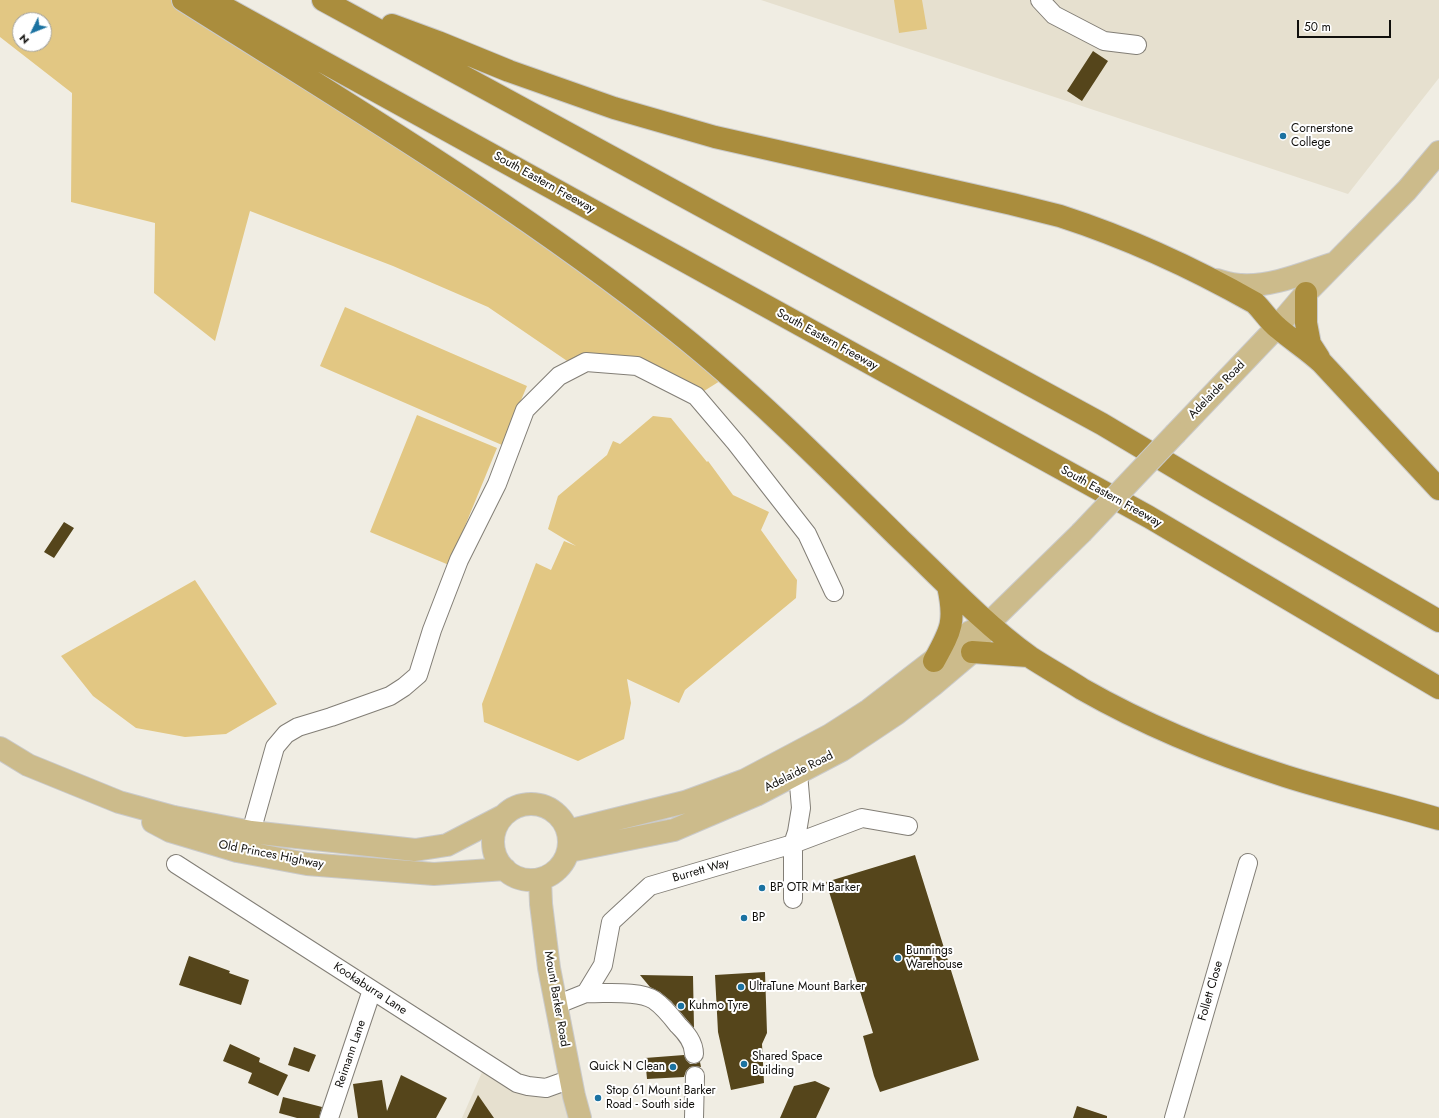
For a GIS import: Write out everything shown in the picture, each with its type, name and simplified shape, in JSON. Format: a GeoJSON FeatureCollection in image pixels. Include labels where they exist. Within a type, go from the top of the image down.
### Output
{"type":"FeatureCollection","features":[{"type":"Feature","properties":{"kind":"highway"},"geometry":{"type":"LineString","coordinates":[[183,0],[452,170],[558,242],[632,296],[756,400],[948,586],[1028,656],[1121,711],[1200,746],[1288,777],[1439,819]]}},
{"type":"Feature","properties":{"kind":"highway","name":"South Eastern Freeway"},"geometry":{"type":"LineString","coordinates":[[211,0],[1149,517],[1439,688]]}},
{"type":"Feature","properties":{"kind":"highway"},"geometry":{"type":"LineString","coordinates":[[324,0],[438,42],[509,71],[614,108],[715,137],[1012,204],[1060,217],[1124,240],[1214,280],[1254,303],[1277,327],[1307,349],[1322,363],[1439,489]]}},
{"type":"Feature","properties":{"kind":"highway"},"geometry":{"type":"LineString","coordinates":[[324,0],[1102,424],[1439,621]]}},
{"type":"Feature","properties":{"kind":"highway"},"geometry":{"type":"LineString","coordinates":[[1306,293],[1306,323],[1310,344],[1322,363]]}},
{"type":"Feature","properties":{"kind":"highway"},"geometry":{"type":"LineString","coordinates":[[934,661],[949,633],[952,621],[953,610],[948,586]]}},
{"type":"Feature","properties":{"kind":"highway"},"geometry":{"type":"LineString","coordinates":[[972,652],[1028,656]]}},
{"type":"Feature","properties":{"kind":"main road","name":"Adelaide Road"},"geometry":{"type":"LineString","coordinates":[[568,841],[674,830],[756,795],[842,750],[896,714],[933,685],[972,652],[989,623],[1081,533],[1277,327],[1306,293],[1407,190],[1439,152]]}},
{"type":"Feature","properties":{"kind":"main road"},"geometry":{"type":"LineString","coordinates":[[1214,280],[1240,285],[1260,285],[1336,263]]}},
{"type":"Feature","properties":{"kind":"main road","name":"Adelaide Road"},"geometry":{"type":"LineString","coordinates":[[568,841],[685,802],[745,780],[805,749],[863,714],[970,632],[989,623]]}},
{"type":"Feature","properties":{"kind":"main road","name":"Old Princes Highway"},"geometry":{"type":"LineString","coordinates":[[0,748],[28,765],[119,802],[174,817],[251,832],[415,850],[447,846],[503,816]]}},
{"type":"Feature","properties":{"kind":"main road","name":"Old Princes Highway"},"geometry":{"type":"LineString","coordinates":[[119,802],[170,831],[237,851],[307,864],[434,874],[505,869]]}},
{"type":"Feature","properties":{"kind":"main road"},"geometry":{"type":"LineString","coordinates":[[522,804],[545,806],[555,812],[563,820],[568,841],[565,861],[550,876],[540,879],[527,880],[515,876],[505,869],[498,860],[494,849],[493,837],[496,826],[503,816],[522,804]]}},
{"type":"Feature","properties":{"kind":"main road","name":"Mount Barker Road"},"geometry":{"type":"LineString","coordinates":[[540,879],[541,904],[548,968],[574,1096],[580,1118]]}},
{"type":"Feature","properties":{"kind":"street"},"geometry":{"type":"LineString","coordinates":[[1040,0],[1054,15],[1104,41],[1137,45]]}},
{"type":"Feature","properties":{"kind":"street"},"geometry":{"type":"LineString","coordinates":[[251,832],[275,747],[286,734],[298,727],[390,696],[418,675],[432,630],[459,560],[497,484],[525,410],[559,376],[586,362],[636,366],[696,396],[736,443],[807,534],[834,592]]}},
{"type":"Feature","properties":{"kind":"street"},"geometry":{"type":"LineString","coordinates":[[792,899],[793,844],[797,832],[801,808],[798,773]]}},
{"type":"Feature","properties":{"kind":"street","name":"Burrett Way"},"geometry":{"type":"LineString","coordinates":[[586,993],[603,965],[611,922],[650,886],[793,844],[862,818],[908,826]]}},
{"type":"Feature","properties":{"kind":"street","name":"Follett Close"},"geometry":{"type":"LineString","coordinates":[[1174,1118],[1248,863]]}},
{"type":"Feature","properties":{"kind":"street","name":"Kookaburra Lane"},"geometry":{"type":"LineString","coordinates":[[176,864],[517,1083],[546,1088],[571,1079]]}},
{"type":"Feature","properties":{"kind":"street","name":"Reimann Lane"},"geometry":{"type":"LineString","coordinates":[[329,1118],[372,990]]}},
{"type":"Feature","properties":{"kind":"street"},"geometry":{"type":"LineString","coordinates":[[556,1005],[586,993],[630,994],[643,996],[653,1000],[687,1035],[694,1048],[694,1054]]}},
{"type":"Feature","properties":{"kind":"street"},"geometry":{"type":"LineString","coordinates":[[694,1118],[695,1076]]}},
{"type":"Feature","properties":{"kind":"shaded area"},"geometry":{"type":"Polygon","coordinates":[[[0,0],[183,0],[452,170],[728,376],[696,396],[637,366],[576,367],[488,307],[393,266],[250,211],[215,341],[154,293],[155,223],[71,202],[72,93],[19,52],[52,52],[52,12],[12,12],[12,46],[0,37],[0,0]]]}},
{"type":"Feature","properties":{"kind":"shaded area","name":"Cornerstone College"},"geometry":{"type":"Polygon","coordinates":[[[761,0],[1439,0],[1439,78],[1348,194],[761,0]]]}},
{"type":"Feature","properties":{"kind":"shaded area"},"geometry":{"type":"Polygon","coordinates":[[[894,0],[922,0],[927,29],[899,33],[894,0]]]}},
{"type":"Feature","properties":{"kind":"shaded area"},"geometry":{"type":"Polygon","coordinates":[[[345,307],[527,386],[502,445],[320,366],[345,307]]]}},
{"type":"Feature","properties":{"kind":"shaded area"},"geometry":{"type":"Polygon","coordinates":[[[417,415],[497,448],[449,565],[370,532],[417,415]]]}},
{"type":"Feature","properties":{"kind":"shaded area"},"geometry":{"type":"Polygon","coordinates":[[[653,416],[671,418],[707,462],[708,461],[733,495],[769,512],[761,530],[797,580],[796,598],[685,690],[679,703],[627,679],[631,703],[624,739],[578,761],[484,722],[482,704],[536,563],[551,570],[564,541],[576,546],[548,529],[558,496],[607,455],[613,441],[620,444],[653,416]]]}},
{"type":"Feature","properties":{"kind":"shaded area"},"geometry":{"type":"Polygon","coordinates":[[[195,580],[277,704],[226,734],[185,737],[136,728],[93,696],[61,656],[195,580]]]}},
{"type":"Feature","properties":{"kind":"shaded area"},"geometry":{"type":"Polygon","coordinates":[[[486,1063],[517,1083],[571,1079],[580,1118],[462,1118],[486,1063]]]}},
{"type":"Feature","properties":{"kind":"building"},"geometry":{"type":"Polygon","coordinates":[[[1093,51],[1108,61],[1082,101],[1067,91],[1093,51]]]}},
{"type":"Feature","properties":{"kind":"building"},"geometry":{"type":"Polygon","coordinates":[[[64,522],[74,528],[54,558],[44,552],[64,522]]]}},
{"type":"Feature","properties":{"kind":"building","name":"Bunnings Warehouse"},"geometry":{"type":"Polygon","coordinates":[[[915,855],[979,1060],[880,1092],[863,1036],[873,1033],[826,882],[915,855]]]}},
{"type":"Feature","properties":{"kind":"building"},"geometry":{"type":"Polygon","coordinates":[[[189,956],[230,971],[229,973],[249,980],[241,1005],[179,985],[189,956]]]}},
{"type":"Feature","properties":{"kind":"building"},"geometry":{"type":"Polygon","coordinates":[[[765,972],[767,1033],[762,1044],[764,1083],[731,1090],[718,1032],[715,975],[765,972]]]}},
{"type":"Feature","properties":{"kind":"building","name":"Kuhmo Tyre"},"geometry":{"type":"Polygon","coordinates":[[[640,975],[693,976],[694,1028],[671,1001],[660,992],[650,987],[640,975]]]}},
{"type":"Feature","properties":{"kind":"building"},"geometry":{"type":"Polygon","coordinates":[[[230,1044],[260,1058],[259,1062],[288,1075],[278,1096],[248,1083],[252,1073],[223,1061],[230,1044]]]}},
{"type":"Feature","properties":{"kind":"building"},"geometry":{"type":"Polygon","coordinates":[[[294,1047],[316,1055],[309,1072],[288,1065],[294,1047]]]}},
{"type":"Feature","properties":{"kind":"building","name":"Quick N Clean"},"geometry":{"type":"Polygon","coordinates":[[[684,1055],[690,1064],[700,1062],[701,1067],[690,1067],[686,1071],[684,1077],[647,1079],[645,1058],[684,1055]]]}},
{"type":"Feature","properties":{"kind":"building"},"geometry":{"type":"Polygon","coordinates":[[[401,1075],[447,1098],[436,1118],[358,1118],[353,1084],[382,1080],[387,1111],[401,1075]]]}},
{"type":"Feature","properties":{"kind":"building"},"geometry":{"type":"Polygon","coordinates":[[[815,1081],[830,1088],[816,1118],[780,1118],[794,1086],[815,1081]]]}},
{"type":"Feature","properties":{"kind":"building"},"geometry":{"type":"Polygon","coordinates":[[[478,1095],[494,1118],[467,1118],[478,1095]]]}},
{"type":"Feature","properties":{"kind":"building"},"geometry":{"type":"Polygon","coordinates":[[[283,1097],[322,1107],[319,1118],[297,1118],[279,1113],[283,1097]]]}},
{"type":"Feature","properties":{"kind":"building"},"geometry":{"type":"Polygon","coordinates":[[[1077,1106],[1107,1116],[1107,1118],[1073,1118],[1077,1106]]]}},
{"type":"Feature","properties":{"kind":"place","name":"Cornerstone College"},"geometry":{"type":"Point","coordinates":[1283,136]}},
{"type":"Feature","properties":{"kind":"place","name":"BP OTR Mt Barker"},"geometry":{"type":"Point","coordinates":[762,888]}},
{"type":"Feature","properties":{"kind":"place","name":"BP"},"geometry":{"type":"Point","coordinates":[744,918]}},
{"type":"Feature","properties":{"kind":"place","name":"Bunnings Warehouse"},"geometry":{"type":"Point","coordinates":[898,958]}},
{"type":"Feature","properties":{"kind":"place","name":"UltraTune Mount Barker"},"geometry":{"type":"Point","coordinates":[741,987]}},
{"type":"Feature","properties":{"kind":"place","name":"Kuhmo Tyre"},"geometry":{"type":"Point","coordinates":[681,1006]}},
{"type":"Feature","properties":{"kind":"place","name":"Shared Space Building"},"geometry":{"type":"Point","coordinates":[744,1064]}},
{"type":"Feature","properties":{"kind":"place","name":"Quick N Clean"},"geometry":{"type":"Point","coordinates":[673,1067]}},
{"type":"Feature","properties":{"kind":"place","name":"Stop 61 Mount Barker Road - South side"},"geometry":{"type":"Point","coordinates":[598,1098]}}]}
